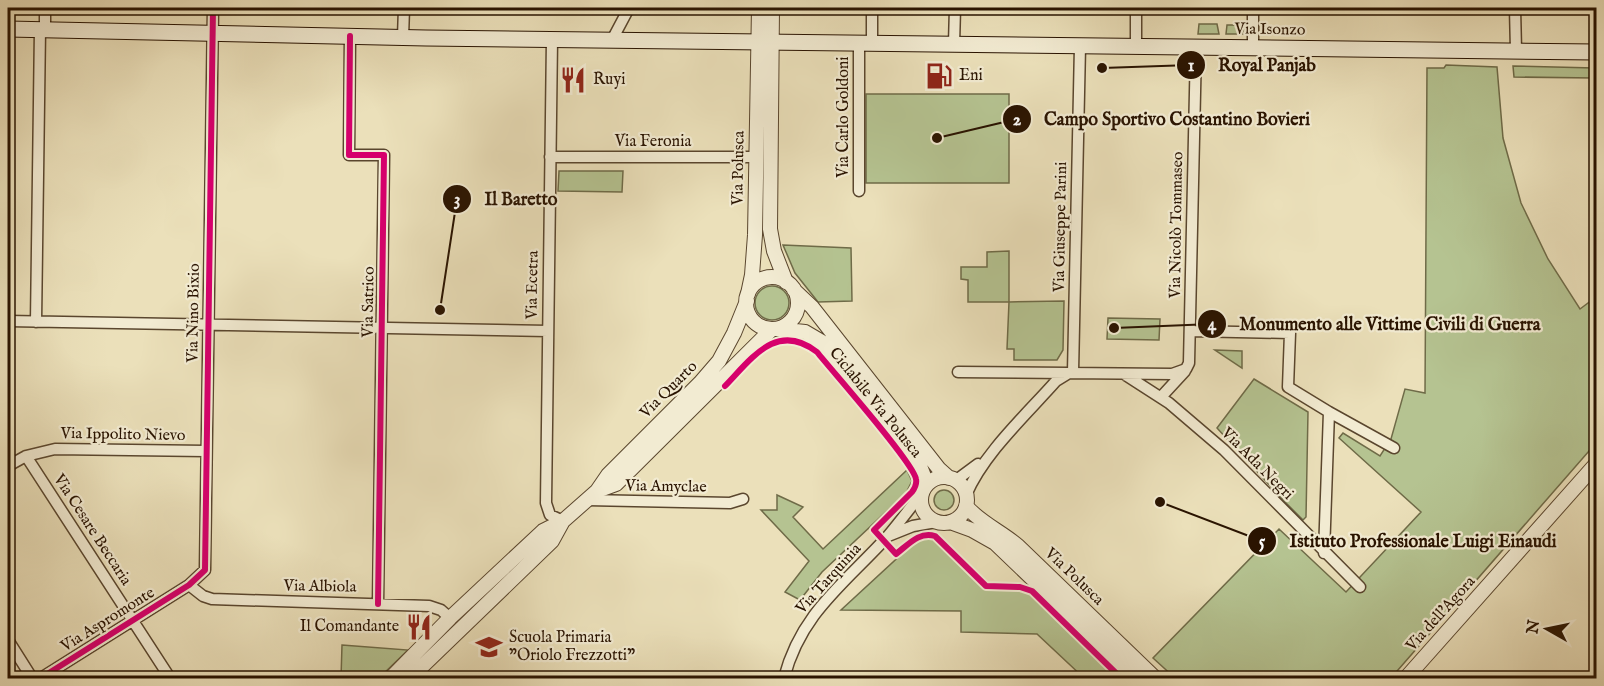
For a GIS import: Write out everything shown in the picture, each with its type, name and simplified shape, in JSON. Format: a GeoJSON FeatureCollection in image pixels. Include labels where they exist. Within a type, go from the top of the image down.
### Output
{"type":"FeatureCollection","features":[{"type":"Feature","properties":{"kind":"main road","name":"Via Isonzo"},"geometry":{"type":"LineString","coordinates":[[8,29],[403,37],[1596,52]]}},
{"type":"Feature","properties":{"kind":"street"},"geometry":{"type":"LineString","coordinates":[[36,322],[42,29],[45,8]]}},
{"type":"Feature","properties":{"kind":"street","name":"Via Nino Bixio"},"geometry":{"type":"LineString","coordinates":[[189,585],[205,570],[213,8]]}},
{"type":"Feature","properties":{"kind":"street"},"geometry":{"type":"LineString","coordinates":[[403,37],[404,8]]}},
{"type":"Feature","properties":{"kind":"street"},"geometry":{"type":"LineString","coordinates":[[612,40],[629,8]]}},
{"type":"Feature","properties":{"kind":"street"},"geometry":{"type":"LineString","coordinates":[[759,8],[765,41]]}},
{"type":"Feature","properties":{"kind":"street"},"geometry":{"type":"LineString","coordinates":[[765,41],[772,8]]}},
{"type":"Feature","properties":{"kind":"street","name":"Via Carlo Goldoni"},"geometry":{"type":"LineString","coordinates":[[859,191],[865,43],[872,8]]}},
{"type":"Feature","properties":{"kind":"street"},"geometry":{"type":"LineString","coordinates":[[954,44],[955,8]]}},
{"type":"Feature","properties":{"kind":"street"},"geometry":{"type":"LineString","coordinates":[[1136,8],[1136,47]]}},
{"type":"Feature","properties":{"kind":"street"},"geometry":{"type":"LineString","coordinates":[[1252,48],[1253,8]]}},
{"type":"Feature","properties":{"kind":"street"},"geometry":{"type":"LineString","coordinates":[[1515,8],[1516,51]]}},
{"type":"Feature","properties":{"kind":"street","name":"Via Satrico"},"geometry":{"type":"LineString","coordinates":[[350,36],[349,155],[384,155],[378,604]]}},
{"type":"Feature","properties":{"kind":"street","name":"Via Ecetra"},"geometry":{"type":"LineString","coordinates":[[552,39],[546,503],[550,515],[563,521]]}},
{"type":"Feature","properties":{"kind":"street","name":"Via Polusca"},"geometry":{"type":"LineString","coordinates":[[747,298],[753,268],[755,157],[765,41]]}},
{"type":"Feature","properties":{"kind":"street","name":"Via Polusca"},"geometry":{"type":"LineString","coordinates":[[765,41],[770,229],[774,250],[790,286],[812,307],[939,469],[960,484],[973,514],[1018,546],[1155,678]]}},
{"type":"Feature","properties":{"kind":"street","name":"Via Giuseppe Parini"},"geometry":{"type":"LineString","coordinates":[[1072,372],[1080,46]]}},
{"type":"Feature","properties":{"kind":"street","name":"Via Nicolò Tommaseo"},"geometry":{"type":"LineString","coordinates":[[1186,369],[1189,363],[1190,331],[1196,47]]}},
{"type":"Feature","properties":{"kind":"street","name":"Via Feronia"},"geometry":{"type":"LineString","coordinates":[[550,157],[755,157]]}},
{"type":"Feature","properties":{"kind":"street"},"geometry":{"type":"LineString","coordinates":[[774,329],[783,326],[795,314],[797,298],[790,286],[778,278],[764,279],[751,288],[747,298],[747,309],[756,324],[764,328],[774,329],[805,332],[822,342],[920,466],[925,489]]}},
{"type":"Feature","properties":{"kind":"street","name":"Via Quarto"},"geometry":{"type":"LineString","coordinates":[[391,678],[450,618],[543,531],[563,521],[592,495],[608,475],[700,383],[719,361],[734,333],[747,298]]}},
{"type":"Feature","properties":{"kind":"street"},"geometry":{"type":"LineString","coordinates":[[8,321],[548,331]]}},
{"type":"Feature","properties":{"kind":"street","name":"Via Quarto"},"geometry":{"type":"LineString","coordinates":[[592,495],[616,484],[748,351],[774,329]]}},
{"type":"Feature","properties":{"kind":"street"},"geometry":{"type":"LineString","coordinates":[[1190,331],[1290,333],[1288,387],[1394,448]]}},
{"type":"Feature","properties":{"kind":"street"},"geometry":{"type":"LineString","coordinates":[[958,372],[1172,374],[1186,369]]}},
{"type":"Feature","properties":{"kind":"street"},"geometry":{"type":"LineString","coordinates":[[1161,397],[1186,369]]}},
{"type":"Feature","properties":{"kind":"street"},"geometry":{"type":"LineString","coordinates":[[988,458],[952,480],[938,478],[925,489],[921,500],[925,513],[943,522],[962,513],[975,477],[988,458],[1056,381],[1072,372]]}},
{"type":"Feature","properties":{"kind":"street","name":"Via Ada Negri"},"geometry":{"type":"LineString","coordinates":[[1124,374],[1161,397],[1224,450],[1360,587]]}},
{"type":"Feature","properties":{"kind":"street"},"geometry":{"type":"LineString","coordinates":[[1324,553],[1329,412]]}},
{"type":"Feature","properties":{"kind":"street","name":"Via Ippolito Nievo"},"geometry":{"type":"LineString","coordinates":[[8,466],[26,456],[69,448],[206,451]]}},
{"type":"Feature","properties":{"kind":"street","name":"Via Cesare Beccaria"},"geometry":{"type":"LineString","coordinates":[[26,456],[170,678]]}},
{"type":"Feature","properties":{"kind":"street","name":"Via dell'Agora"},"geometry":{"type":"LineString","coordinates":[[1406,678],[1596,464]]}},
{"type":"Feature","properties":{"kind":"street","name":"Via Tarquinia"},"geometry":{"type":"LineString","coordinates":[[784,678],[804,629],[820,606],[888,536],[925,489]]}},
{"type":"Feature","properties":{"kind":"street","name":"Via Amyclae"},"geometry":{"type":"LineString","coordinates":[[592,495],[730,503],[744,499]]}},
{"type":"Feature","properties":{"kind":"street","name":"Via Quarto"},"geometry":{"type":"LineString","coordinates":[[410,678],[552,541],[563,521]]}},
{"type":"Feature","properties":{"kind":"street","name":"Via Polusca"},"geometry":{"type":"LineString","coordinates":[[943,522],[972,530],[995,543],[1136,678]]}},
{"type":"Feature","properties":{"kind":"street","name":"Via Tarquinia"},"geometry":{"type":"LineString","coordinates":[[888,536],[913,526],[943,522]]}},
{"type":"Feature","properties":{"kind":"street","name":"Via Albiola"},"geometry":{"type":"LineString","coordinates":[[189,585],[203,596],[212,599],[435,607],[450,618]]}},
{"type":"Feature","properties":{"kind":"street","name":"Via Aspromonte"},"geometry":{"type":"LineString","coordinates":[[41,678],[189,585]]}},
{"type":"Feature","properties":{"kind":"street"},"geometry":{"type":"LineString","coordinates":[[450,618],[460,629]]}},
{"type":"Feature","properties":{"kind":"street"},"geometry":{"type":"LineString","coordinates":[[8,640],[32,678]]}},
{"type":"Feature","properties":{"kind":"green space"},"geometry":{"type":"Polygon","coordinates":[[[1199,24],[1217,24],[1219,34],[1198,34],[1199,24]]]}},
{"type":"Feature","properties":{"kind":"green space"},"geometry":{"type":"Polygon","coordinates":[[[1227,25],[1244,25],[1243,34],[1226,34],[1227,25]]]}},
{"type":"Feature","properties":{"kind":"green space"},"geometry":{"type":"Polygon","coordinates":[[[1446,65],[1497,67],[1503,138],[1521,203],[1548,259],[1580,309],[1596,297],[1596,443],[1391,678],[1175,678],[1153,658],[1279,529],[1346,592],[1421,512],[1339,438],[1343,433],[1380,456],[1391,439],[1405,389],[1425,393],[1427,68],[1444,68],[1446,65]]]}},
{"type":"Feature","properties":{"kind":"green space"},"geometry":{"type":"Polygon","coordinates":[[[1513,66],[1594,68],[1594,78],[1514,77],[1513,66]]]}},
{"type":"Feature","properties":{"kind":"green space"},"geometry":{"type":"Polygon","coordinates":[[[866,94],[1009,94],[1009,183],[866,183],[866,94]]]}},
{"type":"Feature","properties":{"kind":"green space"},"geometry":{"type":"Polygon","coordinates":[[[559,171],[623,171],[622,192],[558,191],[559,171]]]}},
{"type":"Feature","properties":{"kind":"green space"},"geometry":{"type":"Polygon","coordinates":[[[783,245],[851,248],[852,301],[818,302],[795,273],[783,245]]]}},
{"type":"Feature","properties":{"kind":"green space"},"geometry":{"type":"Polygon","coordinates":[[[1009,251],[1009,302],[968,302],[968,280],[961,279],[961,267],[987,267],[987,252],[1009,251]]]}},
{"type":"Feature","properties":{"kind":"green space"},"geometry":{"type":"Polygon","coordinates":[[[772,286],[784,291],[789,303],[784,315],[772,320],[760,315],[755,303],[760,291],[772,286]]]}},
{"type":"Feature","properties":{"kind":"green space"},"geometry":{"type":"Polygon","coordinates":[[[1064,301],[1063,350],[1057,360],[1014,360],[1014,349],[1007,349],[1009,302],[1064,301]]]}},
{"type":"Feature","properties":{"kind":"green space"},"geometry":{"type":"Polygon","coordinates":[[[1108,318],[1160,319],[1159,340],[1107,339],[1108,318]]]}},
{"type":"Feature","properties":{"kind":"green space"},"geometry":{"type":"Polygon","coordinates":[[[1215,350],[1242,351],[1242,368],[1215,350]]]}},
{"type":"Feature","properties":{"kind":"green space"},"geometry":{"type":"Polygon","coordinates":[[[1254,379],[1308,412],[1306,517],[1303,520],[1217,428],[1254,379]]]}},
{"type":"Feature","properties":{"kind":"green space"},"geometry":{"type":"Polygon","coordinates":[[[907,470],[912,481],[906,493],[822,572],[800,600],[785,592],[809,561],[761,510],[777,510],[777,495],[803,507],[793,517],[823,549],[907,470]]]}},
{"type":"Feature","properties":{"kind":"green space"},"geometry":{"type":"Polygon","coordinates":[[[944,490],[951,493],[954,500],[951,507],[944,510],[937,507],[934,500],[937,493],[944,490]]]}},
{"type":"Feature","properties":{"kind":"green space"},"geometry":{"type":"Polygon","coordinates":[[[927,536],[932,538],[986,589],[1029,593],[1117,678],[1084,678],[1037,634],[961,632],[961,611],[841,610],[917,540],[927,536]]]}},
{"type":"Feature","properties":{"kind":"green space"},"geometry":{"type":"Polygon","coordinates":[[[342,645],[408,650],[379,678],[341,678],[342,645]]]}},
{"type":"Feature","properties":{"kind":"cycle path"},"geometry":{"type":"LineString","coordinates":[[41,678],[189,585],[205,570],[213,8]]}},
{"type":"Feature","properties":{"kind":"cycle path"},"geometry":{"type":"LineString","coordinates":[[350,36],[349,155],[384,155],[378,604]]}},
{"type":"Feature","properties":{"kind":"cycle path","name":"Ciclabile Via Polusca"},"geometry":{"type":"LineString","coordinates":[[725,386],[755,355],[777,342],[790,340],[803,343],[817,352],[888,437],[912,469],[916,479],[912,492],[874,530],[896,554],[919,537],[935,536],[986,586],[1020,587],[1032,591],[1121,678]]}},
{"type":"Feature","properties":{"kind":"place","name":"Royal Panjab"},"geometry":{"type":"Point","coordinates":[1102,68]}},
{"type":"Feature","properties":{"kind":"place","name":"Eni"},"geometry":{"type":"Point","coordinates":[939,76]}},
{"type":"Feature","properties":{"kind":"place","name":"Ruyi"},"geometry":{"type":"Point","coordinates":[573,80]}},
{"type":"Feature","properties":{"kind":"place","name":"Campo Sportivo Costantino Bovieri"},"geometry":{"type":"Point","coordinates":[937,138]}},
{"type":"Feature","properties":{"kind":"place","name":"Il Baretto"},"geometry":{"type":"Point","coordinates":[440,310]}},
{"type":"Feature","properties":{"kind":"place","name":"Monumento alle Vittime Civili di Guerra"},"geometry":{"type":"Point","coordinates":[1114,328]}},
{"type":"Feature","properties":{"kind":"place","name":"Istituto Professionale Luigi Einaudi"},"geometry":{"type":"Point","coordinates":[1160,502]}},
{"type":"Feature","properties":{"kind":"place","name":"Il Comandante"},"geometry":{"type":"Point","coordinates":[419,627]}},
{"type":"Feature","properties":{"kind":"place","name":"Scuola Primaria \"Oriolo Frezzotti\""},"geometry":{"type":"Point","coordinates":[489,647]}}]}
